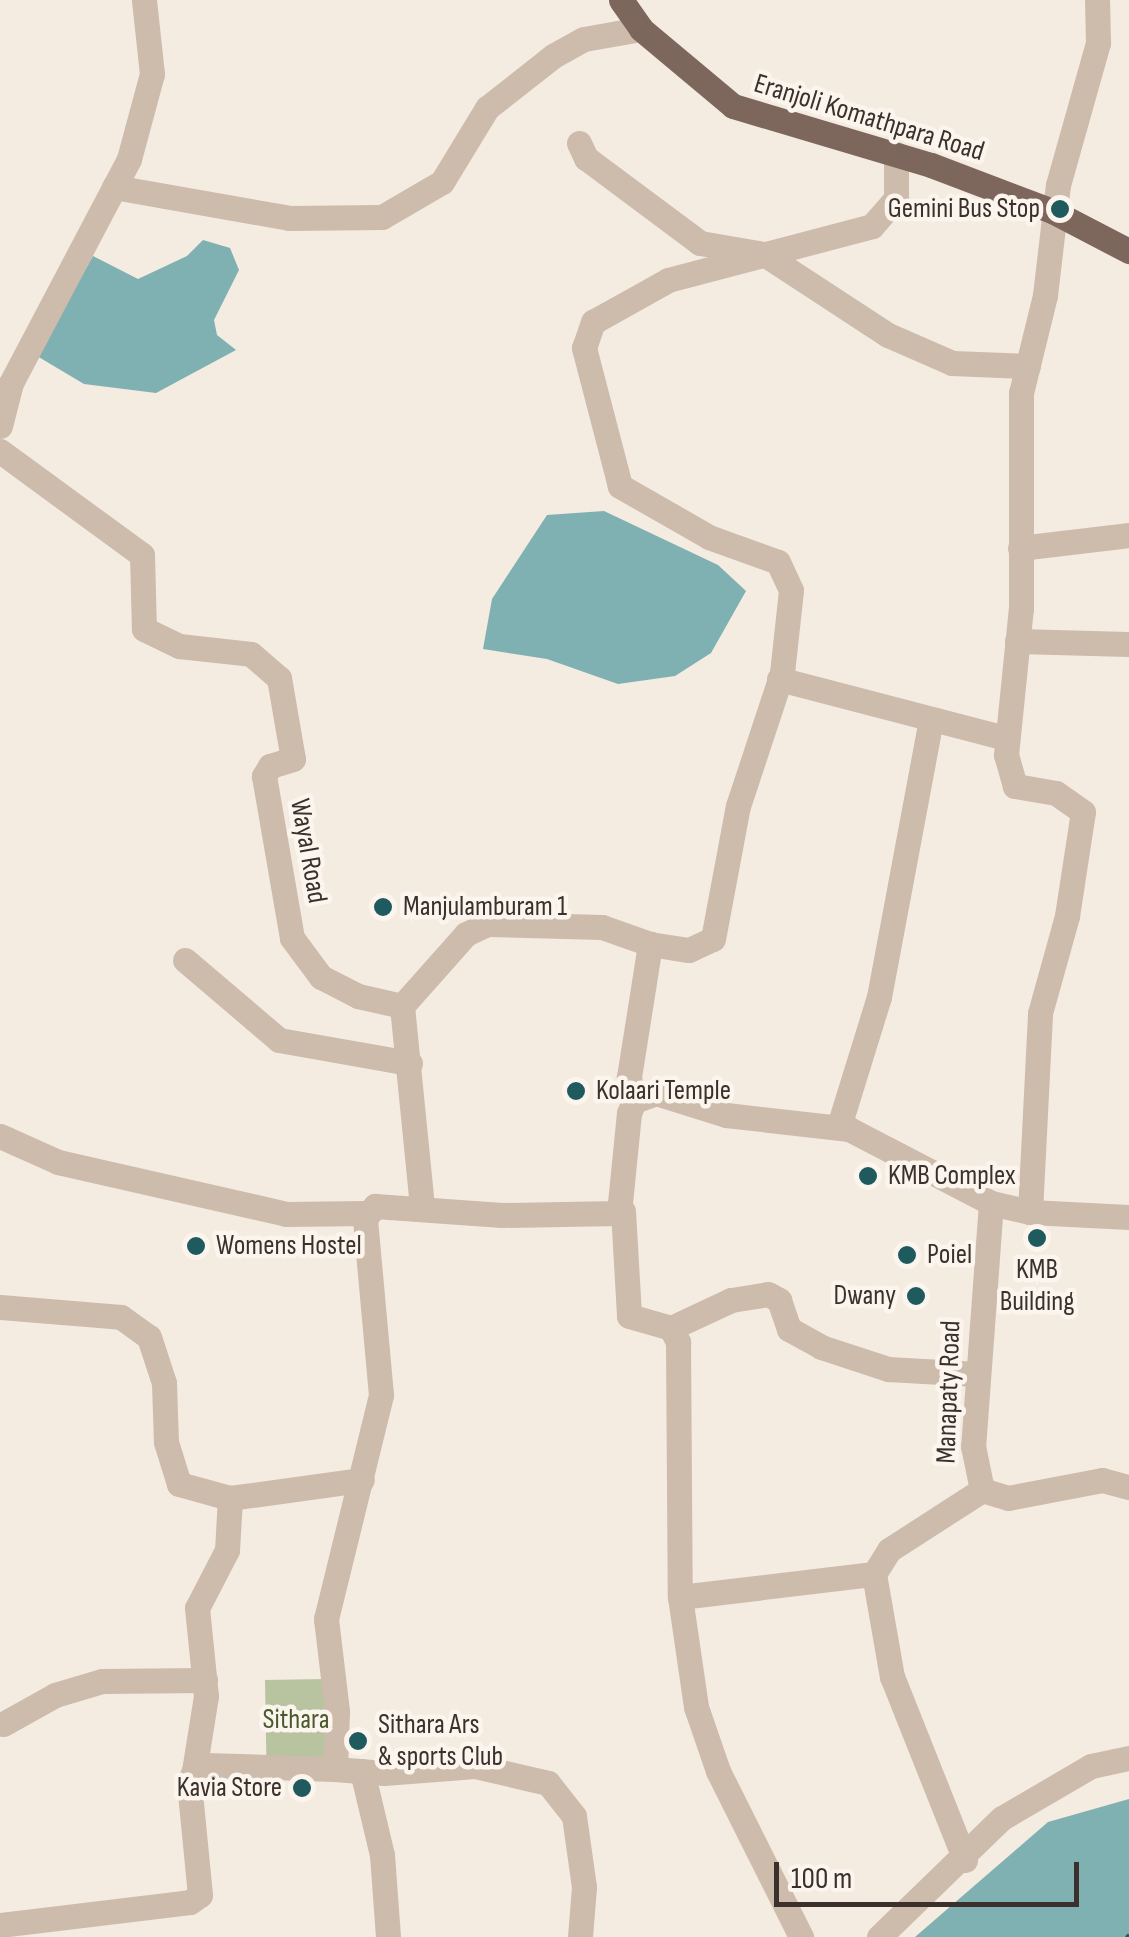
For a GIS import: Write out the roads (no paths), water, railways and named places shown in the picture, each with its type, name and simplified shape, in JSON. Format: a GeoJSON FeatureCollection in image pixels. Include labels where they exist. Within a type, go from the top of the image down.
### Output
{"type":"FeatureCollection","features":[{"type":"Feature","properties":{"kind":"main road","name":"Eranjoli Komathpara Road"},"geometry":{"type":"LineString","coordinates":[[621,0],[640,29],[732,106],[896,154],[1052,211],[1129,251]]}},
{"type":"Feature","properties":{"kind":"street"},"geometry":{"type":"LineString","coordinates":[[0,426],[12,382],[129,159],[152,74],[144,0]]}},
{"type":"Feature","properties":{"kind":"street"},"geometry":{"type":"LineString","coordinates":[[1030,1212],[1040,1013],[1068,916],[1083,812],[1056,793],[1015,786],[1006,738],[1017,641],[1017,471],[1028,366],[1044,295],[1052,211],[1098,43],[1097,0]]}},
{"type":"Feature","properties":{"kind":"street"},"geometry":{"type":"LineString","coordinates":[[114,187],[289,218],[382,216],[442,182],[486,108],[552,56],[584,38],[640,29]]}},
{"type":"Feature","properties":{"kind":"street"},"geometry":{"type":"LineString","coordinates":[[580,143],[586,158],[700,243],[764,254],[888,336],[952,363],[1028,366]]}},
{"type":"Feature","properties":{"kind":"street"},"geometry":{"type":"LineString","coordinates":[[422,1208],[402,1006],[466,934],[487,924],[602,927],[650,944],[689,950],[712,939],[738,806],[788,644],[788,572],[778,562],[642,504],[620,486],[584,348],[594,322],[668,280],[872,226],[896,198],[896,154]]}},
{"type":"Feature","properties":{"kind":"street","name":"Wayal Road"},"geometry":{"type":"LineString","coordinates":[[0,454],[142,555],[144,629],[179,646],[252,654],[270,664],[279,678],[293,750],[293,759],[270,766],[264,776],[292,938],[321,977],[358,996],[402,1006]]}},
{"type":"Feature","properties":{"kind":"street"},"geometry":{"type":"LineString","coordinates":[[1020,548],[1129,535]]}},
{"type":"Feature","properties":{"kind":"street"},"geometry":{"type":"LineString","coordinates":[[1017,641],[1129,644]]}},
{"type":"Feature","properties":{"kind":"street"},"geometry":{"type":"LineString","coordinates":[[779,680],[1006,738]]}},
{"type":"Feature","properties":{"kind":"street"},"geometry":{"type":"LineString","coordinates":[[839,1126],[879,997],[931,720]]}},
{"type":"Feature","properties":{"kind":"street"},"geometry":{"type":"LineString","coordinates":[[650,944],[629,1077],[634,1101],[626,1124],[623,1211],[629,1316],[671,1328],[718,1304],[768,1294],[779,1300],[789,1329],[821,1347],[888,1369],[977,1374]]}},
{"type":"Feature","properties":{"kind":"street"},"geometry":{"type":"LineString","coordinates":[[185,960],[280,1040],[410,1063]]}},
{"type":"Feature","properties":{"kind":"street"},"geometry":{"type":"LineString","coordinates":[[634,1101],[656,1093],[726,1116],[839,1126],[991,1203],[1030,1212],[1129,1217]]}},
{"type":"Feature","properties":{"kind":"street"},"geometry":{"type":"LineString","coordinates":[[0,1136],[58,1162],[286,1214],[367,1214],[375,1206],[502,1216],[623,1211]]}},
{"type":"Feature","properties":{"kind":"street","name":"Manapaty Road"},"geometry":{"type":"LineString","coordinates":[[991,1203],[972,1446],[982,1490],[1008,1498],[1102,1480],[1129,1487]]}},
{"type":"Feature","properties":{"kind":"street"},"geometry":{"type":"LineString","coordinates":[[335,1769],[337,1711],[326,1620],[381,1395],[367,1214]]}},
{"type":"Feature","properties":{"kind":"street"},"geometry":{"type":"LineString","coordinates":[[0,1308],[121,1317],[149,1338],[164,1382],[166,1442],[179,1484],[230,1498],[362,1480]]}},
{"type":"Feature","properties":{"kind":"street"},"geometry":{"type":"LineString","coordinates":[[671,1328],[678,1342],[684,1654],[712,1755],[801,1937]]}},
{"type":"Feature","properties":{"kind":"street"},"geometry":{"type":"LineString","coordinates":[[965,1860],[892,1677],[874,1574],[889,1550],[982,1490]]}},
{"type":"Feature","properties":{"kind":"street"},"geometry":{"type":"LineString","coordinates":[[0,1925],[190,1902],[200,1895],[189,1782],[194,1771],[205,1680],[198,1608],[227,1550],[230,1498]]}},
{"type":"Feature","properties":{"kind":"street"},"geometry":{"type":"LineString","coordinates":[[680,1597],[874,1574]]}},
{"type":"Feature","properties":{"kind":"street"},"geometry":{"type":"LineString","coordinates":[[3,1724],[55,1695],[102,1682],[205,1680]]}},
{"type":"Feature","properties":{"kind":"street"},"geometry":{"type":"LineString","coordinates":[[879,1937],[1015,1810],[1091,1766],[1129,1758]]}},
{"type":"Feature","properties":{"kind":"street"},"geometry":{"type":"LineString","coordinates":[[194,1771],[205,1765],[362,1771],[475,1766],[548,1784],[574,1816],[584,1886],[580,1937]]}},
{"type":"Feature","properties":{"kind":"street"},"geometry":{"type":"LineString","coordinates":[[362,1771],[382,1854],[388,1937]]}},
{"type":"Feature","properties":{"kind":"water"},"geometry":{"type":"Polygon","coordinates":[[[203,240],[230,248],[239,270],[214,320],[217,335],[236,350],[156,393],[84,384],[37,356],[93,256],[138,279],[187,256],[203,240]]]}},
{"type":"Feature","properties":{"kind":"water"},"geometry":{"type":"Polygon","coordinates":[[[604,511],[718,565],[746,591],[711,653],[675,676],[618,684],[547,659],[483,649],[492,599],[547,515],[604,511]]]}},
{"type":"Feature","properties":{"kind":"water"},"geometry":{"type":"Polygon","coordinates":[[[1129,1799],[1129,1937],[915,1937],[1048,1822],[1129,1799]]]}},
{"type":"Feature","properties":{"kind":"place","name":"Gemini Bus Stop"},"geometry":{"type":"Point","coordinates":[1060,209]}},
{"type":"Feature","properties":{"kind":"place","name":"Manjulamburam 1"},"geometry":{"type":"Point","coordinates":[383,907]}},
{"type":"Feature","properties":{"kind":"place","name":"Kolaari Temple"},"geometry":{"type":"Point","coordinates":[576,1091]}},
{"type":"Feature","properties":{"kind":"place","name":"KMB Complex"},"geometry":{"type":"Point","coordinates":[868,1176]}},
{"type":"Feature","properties":{"kind":"place","name":"KMB Building"},"geometry":{"type":"Point","coordinates":[1037,1238]}},
{"type":"Feature","properties":{"kind":"place","name":"Womens Hostel"},"geometry":{"type":"Point","coordinates":[196,1246]}},
{"type":"Feature","properties":{"kind":"place","name":"Poiel"},"geometry":{"type":"Point","coordinates":[907,1255]}},
{"type":"Feature","properties":{"kind":"place","name":"Dwany"},"geometry":{"type":"Point","coordinates":[916,1296]}},
{"type":"Feature","properties":{"kind":"place","name":"Sithara Ars & sports Club"},"geometry":{"type":"Point","coordinates":[358,1741]}},
{"type":"Feature","properties":{"kind":"place","name":"Kavia Store"},"geometry":{"type":"Point","coordinates":[302,1788]}},
{"type":"Feature","properties":{"kind":"park label","name":"Sithara"},"geometry":{"type":"Point","coordinates":[296,1720]}}]}
